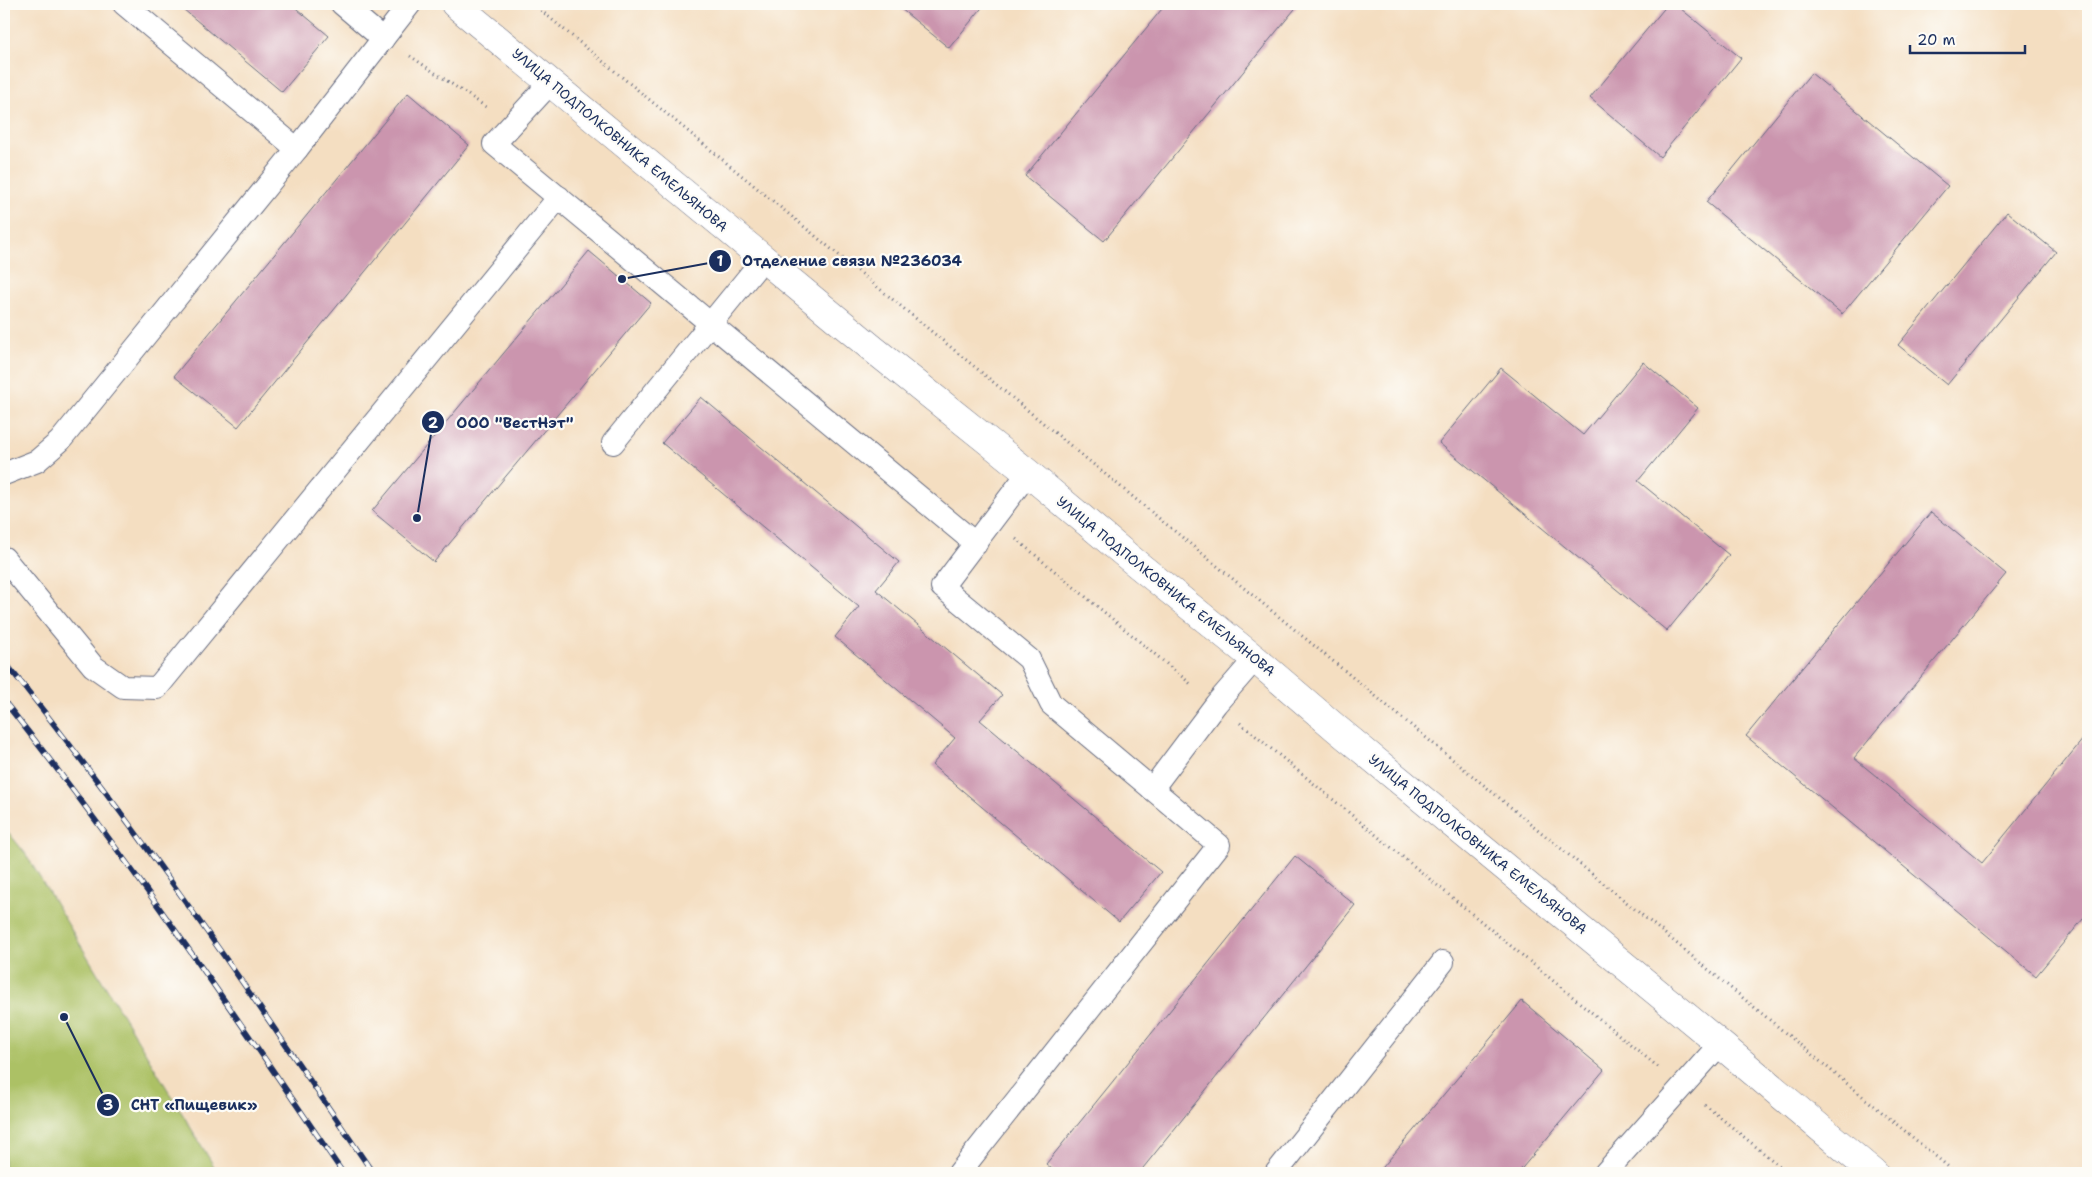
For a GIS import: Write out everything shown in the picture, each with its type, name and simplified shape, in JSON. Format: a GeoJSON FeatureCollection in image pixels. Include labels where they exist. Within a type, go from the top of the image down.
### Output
{"type":"FeatureCollection","features":[{"type":"Feature","properties":{"kind":"main road","name":"УЛИЦА ПОДПОЛКОВНИКА ЕМЕЛЬЯНОВА"},"geometry":{"type":"LineString","coordinates":[[455,4],[873,349],[1255,658],[1337,729],[1874,1173]]}},
{"type":"Feature","properties":{"kind":"lane"},"geometry":{"type":"LineString","coordinates":[[124,4],[297,149]]}},
{"type":"Feature","properties":{"kind":"lane"},"geometry":{"type":"LineString","coordinates":[[342,4],[383,39]]}},
{"type":"Feature","properties":{"kind":"lane"},"geometry":{"type":"LineString","coordinates":[[4,474],[37,461],[60,441],[297,149],[410,4]]}},
{"type":"Feature","properties":{"kind":"lane"},"geometry":{"type":"LineString","coordinates":[[546,78],[540,93],[494,144],[976,544]]}},
{"type":"Feature","properties":{"kind":"lane"},"geometry":{"type":"LineString","coordinates":[[4,558],[93,666],[122,687],[157,688],[559,197]]}},
{"type":"Feature","properties":{"kind":"lane"},"geometry":{"type":"LineString","coordinates":[[613,443],[755,269],[762,257]]}},
{"type":"Feature","properties":{"kind":"lane"},"geometry":{"type":"LineString","coordinates":[[959,1173],[1219,845],[1051,704],[1028,659],[942,587],[1028,473]]}},
{"type":"Feature","properties":{"kind":"lane"},"geometry":{"type":"LineString","coordinates":[[1152,789],[1216,704],[1255,658]]}},
{"type":"Feature","properties":{"kind":"lane"},"geometry":{"type":"LineString","coordinates":[[1276,1173],[1443,962]]}},
{"type":"Feature","properties":{"kind":"lane"},"geometry":{"type":"LineString","coordinates":[[1605,1173],[1720,1044]]}},
{"type":"Feature","properties":{"kind":"path"},"geometry":{"type":"LineString","coordinates":[[533,4],[1956,1173]]}},
{"type":"Feature","properties":{"kind":"path"},"geometry":{"type":"LineString","coordinates":[[383,39],[511,123]]}},
{"type":"Feature","properties":{"kind":"path"},"geometry":{"type":"LineString","coordinates":[[993,521],[1788,1173]]}},
{"type":"Feature","properties":{"kind":"green space"},"geometry":{"type":"Polygon","coordinates":[[[4,827],[25,853],[218,1173],[4,1173],[4,827]]]}},
{"type":"Feature","properties":{"kind":"building"},"geometry":{"type":"Polygon","coordinates":[[[177,4],[291,4],[329,36],[282,92],[177,4]]]}},
{"type":"Feature","properties":{"kind":"building"},"geometry":{"type":"Polygon","coordinates":[[[895,4],[985,4],[949,48],[895,4]]]}},
{"type":"Feature","properties":{"kind":"building"},"geometry":{"type":"Polygon","coordinates":[[[1166,4],[1299,4],[1104,241],[1025,176],[1166,4]]]}},
{"type":"Feature","properties":{"kind":"building"},"geometry":{"type":"Polygon","coordinates":[[[1668,4],[1675,4],[1741,58],[1660,157],[1590,98],[1668,4]]]}},
{"type":"Feature","properties":{"kind":"building"},"geometry":{"type":"Polygon","coordinates":[[[1811,73],[1948,186],[1842,314],[1706,202],[1811,73]]]}},
{"type":"Feature","properties":{"kind":"building"},"geometry":{"type":"Polygon","coordinates":[[[408,93],[469,145],[238,427],[174,376],[408,93]]]}},
{"type":"Feature","properties":{"kind":"building"},"geometry":{"type":"Polygon","coordinates":[[[2007,212],[2056,252],[1947,385],[1898,345],[2007,212]]]}},
{"type":"Feature","properties":{"kind":"building"},"geometry":{"type":"Polygon","coordinates":[[[589,251],[651,303],[434,562],[372,511],[589,251]]]}},
{"type":"Feature","properties":{"kind":"building"},"geometry":{"type":"Polygon","coordinates":[[[1643,362],[1698,408],[1638,481],[1729,555],[1667,631],[1439,443],[1501,368],[1583,435],[1643,362]]]}},
{"type":"Feature","properties":{"kind":"building"},"geometry":{"type":"Polygon","coordinates":[[[701,397],[899,562],[876,590],[1002,695],[980,720],[1161,872],[1119,922],[932,765],[955,738],[835,637],[859,607],[662,443],[701,397]]]}},
{"type":"Feature","properties":{"kind":"building"},"geometry":{"type":"Polygon","coordinates":[[[1931,512],[2006,574],[1854,758],[1982,863],[2088,733],[2088,913],[2036,976],[1746,736],[1931,512]]]}},
{"type":"Feature","properties":{"kind":"building"},"geometry":{"type":"Polygon","coordinates":[[[1295,856],[1355,905],[1139,1173],[1057,1173],[1046,1164],[1295,856]]]}},
{"type":"Feature","properties":{"kind":"building"},"geometry":{"type":"Polygon","coordinates":[[[1522,1001],[1604,1070],[1518,1173],[1378,1173],[1522,1001]]]}},
{"type":"Feature","properties":{"kind":"railway"},"geometry":{"type":"LineString","coordinates":[[4,661],[148,849],[373,1173]]}},
{"type":"Feature","properties":{"kind":"railway"},"geometry":{"type":"LineString","coordinates":[[4,701],[49,758],[135,875],[343,1173]]}},
{"type":"Feature","properties":{"kind":"place","name":"Отделение связи №236034"},"geometry":{"type":"Point","coordinates":[622,279]}},
{"type":"Feature","properties":{"kind":"place","name":"ООО \"ВестНэт\""},"geometry":{"type":"Point","coordinates":[417,518]}},
{"type":"Feature","properties":{"kind":"place","name":"СНТ «Пищевик»"},"geometry":{"type":"Point","coordinates":[64,1017]}}]}
